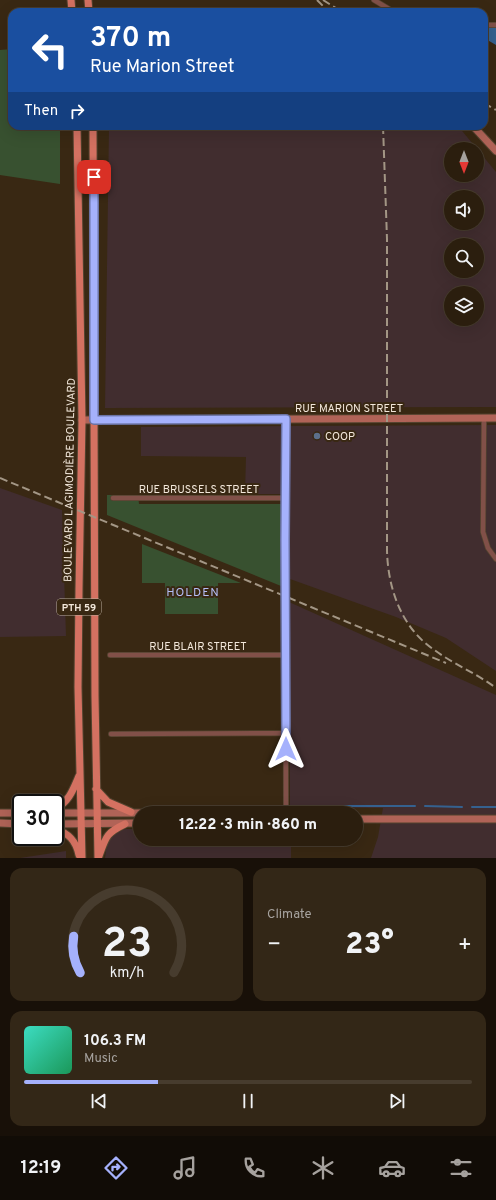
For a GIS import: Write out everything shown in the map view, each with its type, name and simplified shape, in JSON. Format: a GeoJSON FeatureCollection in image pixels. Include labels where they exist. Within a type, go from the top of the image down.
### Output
{"type":"FeatureCollection","features":[{"type":"Feature","properties":{"kind":"main road","name":"BOULEVARD LAGIMODIÈRE BOULEVARD"},"geometry":{"type":"LineString","coordinates":[[77,130],[82,420],[78,597],[81,858]]}},
{"type":"Feature","properties":{"kind":"main road","name":"BOULEVARD LAGIMODIÈRE BOULEVARD"},"geometry":{"type":"LineString","coordinates":[[94,130],[96,789],[98,858]]}},
{"type":"Feature","properties":{"kind":"main road"},"geometry":{"type":"LineString","coordinates":[[477,130],[496,151]]}},
{"type":"Feature","properties":{"kind":"main road","name":"RUE MARION STREET"},"geometry":{"type":"LineString","coordinates":[[82,420],[496,418]]}},
{"type":"Feature","properties":{"kind":"main road"},"geometry":{"type":"LineString","coordinates":[[64,803],[80,774]]}},
{"type":"Feature","properties":{"kind":"main road"},"geometry":{"type":"LineString","coordinates":[[96,789],[108,802],[131,812]]}},
{"type":"Feature","properties":{"kind":"main road"},"geometry":{"type":"LineString","coordinates":[[64,813],[131,812]]}},
{"type":"Feature","properties":{"kind":"main road"},"geometry":{"type":"LineString","coordinates":[[0,813],[12,813]]}},
{"type":"Feature","properties":{"kind":"main road"},"geometry":{"type":"LineString","coordinates":[[363,819],[496,819]]}},
{"type":"Feature","properties":{"kind":"main road"},"geometry":{"type":"LineString","coordinates":[[0,823],[12,824]]}},
{"type":"Feature","properties":{"kind":"main road"},"geometry":{"type":"LineString","coordinates":[[64,824],[133,824]]}},
{"type":"Feature","properties":{"kind":"main road"},"geometry":{"type":"LineString","coordinates":[[98,858],[106,837],[115,828],[125,824]]}},
{"type":"Feature","properties":{"kind":"main road"},"geometry":{"type":"LineString","coordinates":[[64,832],[71,837],[81,858]]}},
{"type":"Feature","properties":{"kind":"street"},"geometry":{"type":"LineString","coordinates":[[374,0],[387,8]]}},
{"type":"Feature","properties":{"kind":"street"},"geometry":{"type":"LineString","coordinates":[[484,418],[483,532],[488,548],[496,559]]}},
{"type":"Feature","properties":{"kind":"street"},"geometry":{"type":"LineString","coordinates":[[286,419],[286,806]]}},
{"type":"Feature","properties":{"kind":"street","name":"RUE BRUSSELS STREET"},"geometry":{"type":"LineString","coordinates":[[114,498],[285,498]]}},
{"type":"Feature","properties":{"kind":"street","name":"RUE BLAIR STREET"},"geometry":{"type":"LineString","coordinates":[[110,655],[286,654]]}},
{"type":"Feature","properties":{"kind":"street"},"geometry":{"type":"LineString","coordinates":[[111,734],[286,733]]}},
{"type":"Feature","properties":{"kind":"shaded area"},"geometry":{"type":"Polygon","coordinates":[[[109,130],[461,130],[471,142],[444,142],[444,182],[484,182],[484,157],[496,172],[496,407],[105,408],[109,130]]]}},
{"type":"Feature","properties":{"kind":"shaded area"},"geometry":{"type":"Polygon","coordinates":[[[496,425],[496,671],[446,638],[396,617],[290,579],[290,494],[245,494],[246,457],[141,456],[141,427],[496,425]]]}},
{"type":"Feature","properties":{"kind":"shaded area"},"geometry":{"type":"Polygon","coordinates":[[[0,488],[62,510],[66,636],[0,637],[0,488]]]}},
{"type":"Feature","properties":{"kind":"shaded area"},"geometry":{"type":"Polygon","coordinates":[[[289,602],[496,695],[496,858],[371,858],[378,837],[383,808],[363,808],[363,806],[290,806],[289,602]]]}},
{"type":"Feature","properties":{"kind":"shaded area"},"geometry":{"type":"Polygon","coordinates":[[[133,829],[133,846],[291,846],[291,858],[105,858],[107,842],[116,831],[133,829]]]}},
{"type":"Feature","properties":{"kind":"shaded area"},"geometry":{"type":"Polygon","coordinates":[[[66,851],[66,858],[20,858],[66,851]]]}},
{"type":"Feature","properties":{"kind":"green space"},"geometry":{"type":"Polygon","coordinates":[[[8,49],[8,130],[60,130],[60,184],[0,175],[0,50],[8,49]]]}},
{"type":"Feature","properties":{"kind":"green space"},"geometry":{"type":"Polygon","coordinates":[[[107,495],[138,495],[139,504],[281,504],[281,586],[107,515],[107,495]]]}},
{"type":"Feature","properties":{"kind":"green space"},"geometry":{"type":"Polygon","coordinates":[[[142,544],[241,583],[218,583],[218,614],[165,614],[165,583],[142,583],[142,544]]]}},
{"type":"Feature","properties":{"kind":"water"},"geometry":{"type":"Polygon","coordinates":[[[488,22],[496,26],[496,45],[488,40],[488,22]]]}},
{"type":"Feature","properties":{"kind":"waterway"},"geometry":{"type":"LineString","coordinates":[[363,806],[415,806]]}},
{"type":"Feature","properties":{"kind":"waterway"},"geometry":{"type":"LineString","coordinates":[[425,806],[462,807]]}},
{"type":"Feature","properties":{"kind":"waterway"},"geometry":{"type":"LineString","coordinates":[[472,807],[496,807]]}},
{"type":"Feature","properties":{"kind":"railway"},"geometry":{"type":"LineString","coordinates":[[317,0],[325,8]]}},
{"type":"Feature","properties":{"kind":"railway"},"geometry":{"type":"LineString","coordinates":[[323,0],[336,8]]}},
{"type":"Feature","properties":{"kind":"railway"},"geometry":{"type":"LineString","coordinates":[[488,105],[496,110]]}},
{"type":"Feature","properties":{"kind":"railway"},"geometry":{"type":"LineString","coordinates":[[383,130],[387,239],[387,551],[390,579],[398,606],[412,630],[433,649],[496,688]]}},
{"type":"Feature","properties":{"kind":"railway"},"geometry":{"type":"LineString","coordinates":[[0,478],[446,663]]}},
{"type":"Feature","properties":{"kind":"place","name":"COOP"},"geometry":{"type":"Point","coordinates":[317,436]}},
{"type":"Feature","properties":{"kind":"district","name":"HOLDEN"},"geometry":{"type":"Point","coordinates":[193,592]}},
{"type":"Feature","properties":{"kind":"route"},"geometry":{"type":"LineString","coordinates":[[94,177],[94,420],[286,419],[286,749]]}}]}
